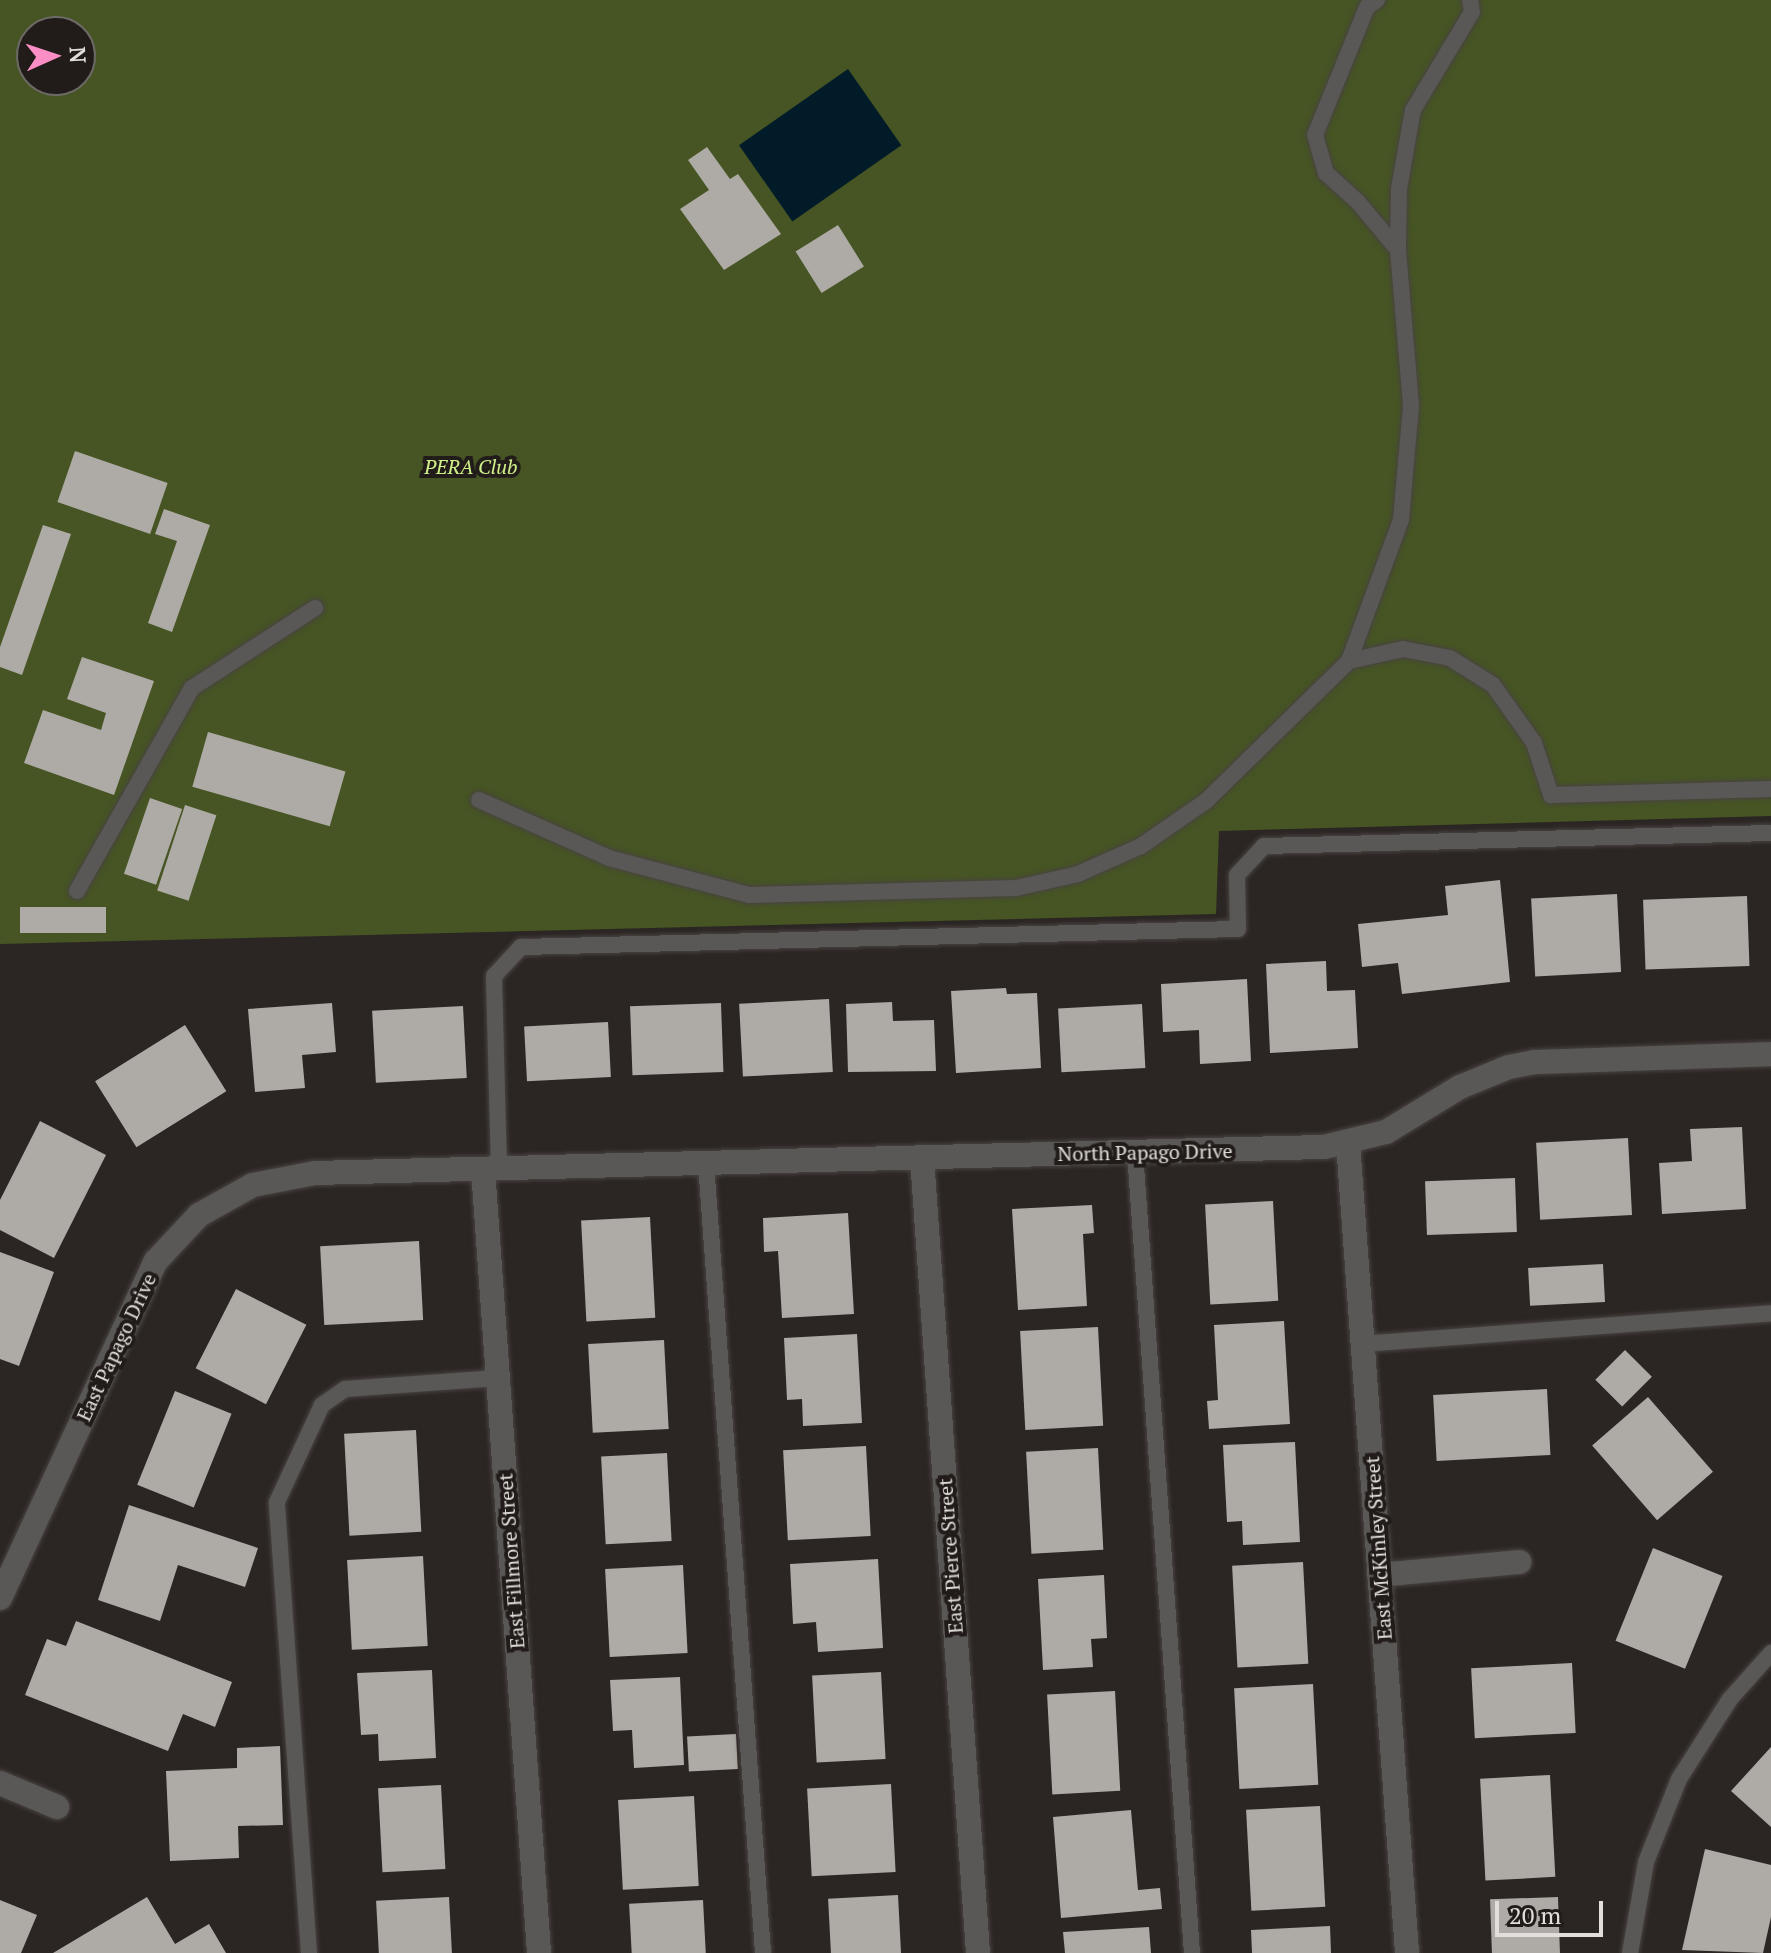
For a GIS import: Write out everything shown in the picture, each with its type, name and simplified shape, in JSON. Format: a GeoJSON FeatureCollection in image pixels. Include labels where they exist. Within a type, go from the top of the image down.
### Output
{"type":"FeatureCollection","features":[{"type":"Feature","properties":{"kind":"street","name":"North Papago Drive"},"geometry":{"type":"LineString","coordinates":[[491,1169],[1306,1148],[1348,1143],[1386,1132],[1460,1087],[1521,1064],[1560,1059],[1771,1054]]}},
{"type":"Feature","properties":{"kind":"street","name":"East McKinley Street"},"geometry":{"type":"LineString","coordinates":[[1348,1143],[1407,1953]]}},
{"type":"Feature","properties":{"kind":"street","name":"East Pierce Street"},"geometry":{"type":"LineString","coordinates":[[922,1158],[978,1953]]}},
{"type":"Feature","properties":{"kind":"street","name":"East Fillmore Street"},"geometry":{"type":"LineString","coordinates":[[491,1169],[498,1378],[539,1953]]}},
{"type":"Feature","properties":{"kind":"street","name":"East Papago Drive"},"geometry":{"type":"LineString","coordinates":[[0,1598],[156,1261],[199,1215],[239,1191],[284,1176],[491,1169]]}},
{"type":"Feature","properties":{"kind":"street"},"geometry":{"type":"LineString","coordinates":[[1379,1575],[1519,1562]]}},
{"type":"Feature","properties":{"kind":"street"},"geometry":{"type":"LineString","coordinates":[[0,1783],[57,1807]]}},
{"type":"Feature","properties":{"kind":"lane"},"geometry":{"type":"LineString","coordinates":[[1377,0],[1367,7],[1315,135],[1326,173],[1358,202],[1398,250]]}},
{"type":"Feature","properties":{"kind":"lane"},"geometry":{"type":"LineString","coordinates":[[479,800],[609,858],[749,895],[1016,888],[1078,874],[1141,846],[1206,801],[1349,661],[1401,520],[1411,405],[1398,250],[1399,189],[1413,110],[1472,12],[1470,0]]}},
{"type":"Feature","properties":{"kind":"lane"},"geometry":{"type":"LineString","coordinates":[[77,891],[192,688],[315,608]]}},
{"type":"Feature","properties":{"kind":"lane"},"geometry":{"type":"LineString","coordinates":[[1349,661],[1403,649],[1450,658],[1493,685],[1534,743],[1551,795],[1771,789]]}},
{"type":"Feature","properties":{"kind":"lane"},"geometry":{"type":"LineString","coordinates":[[491,1169],[494,976],[521,947],[1238,929],[1237,875],[1264,846],[1771,833]]}},
{"type":"Feature","properties":{"kind":"lane"},"geometry":{"type":"LineString","coordinates":[[1135,1152],[1192,1953]]}},
{"type":"Feature","properties":{"kind":"lane"},"geometry":{"type":"LineString","coordinates":[[706,1163],[763,1953]]}},
{"type":"Feature","properties":{"kind":"lane"},"geometry":{"type":"LineString","coordinates":[[1363,1344],[1771,1313]]}},
{"type":"Feature","properties":{"kind":"lane"},"geometry":{"type":"LineString","coordinates":[[309,1953],[277,1502],[322,1405],[345,1389],[498,1378]]}},
{"type":"Feature","properties":{"kind":"lane"},"geometry":{"type":"LineString","coordinates":[[1630,1953],[1646,1862],[1679,1779],[1730,1699],[1771,1653]]}},
{"type":"Feature","properties":{"kind":"green space","name":"PERA Club"},"geometry":{"type":"Polygon","coordinates":[[[0,0],[1771,0],[1771,816],[1219,831],[1216,914],[0,944],[0,0]]]}},
{"type":"Feature","properties":{"kind":"water"},"geometry":{"type":"Polygon","coordinates":[[[848,69],[901,145],[792,221],[739,145],[848,69]]]}},
{"type":"Feature","properties":{"kind":"building"},"geometry":{"type":"Polygon","coordinates":[[[707,147],[730,179],[738,174],[781,234],[724,270],[680,209],[709,190],[688,160],[707,147]]]}},
{"type":"Feature","properties":{"kind":"building"},"geometry":{"type":"Polygon","coordinates":[[[838,225],[864,267],[822,293],[796,251],[838,225]]]}},
{"type":"Feature","properties":{"kind":"building"},"geometry":{"type":"Polygon","coordinates":[[[75,451],[168,483],[150,534],[57,502],[75,451]]]}},
{"type":"Feature","properties":{"kind":"building"},"geometry":{"type":"Polygon","coordinates":[[[164,509],[210,525],[172,632],[148,623],[177,541],[155,534],[164,509]]]}},
{"type":"Feature","properties":{"kind":"building"},"geometry":{"type":"Polygon","coordinates":[[[43,525],[71,534],[22,675],[0,667],[0,647],[43,525]]]}},
{"type":"Feature","properties":{"kind":"building"},"geometry":{"type":"Polygon","coordinates":[[[82,657],[154,681],[114,795],[24,763],[43,710],[101,730],[106,713],[67,699],[82,657]]]}},
{"type":"Feature","properties":{"kind":"building"},"geometry":{"type":"Polygon","coordinates":[[[208,732],[345,771],[330,826],[192,787],[208,732]]]}},
{"type":"Feature","properties":{"kind":"building"},"geometry":{"type":"Polygon","coordinates":[[[150,798],[182,809],[156,885],[124,874],[150,798]]]}},
{"type":"Feature","properties":{"kind":"building"},"geometry":{"type":"Polygon","coordinates":[[[185,805],[216,815],[189,901],[157,891],[185,805]]]}},
{"type":"Feature","properties":{"kind":"building"},"geometry":{"type":"Polygon","coordinates":[[[1500,880],[1510,982],[1402,994],[1398,963],[1362,967],[1358,924],[1448,915],[1445,886],[1500,880]]]}},
{"type":"Feature","properties":{"kind":"building"},"geometry":{"type":"Polygon","coordinates":[[[1617,894],[1621,972],[1535,976],[1531,899],[1617,894]]]}},
{"type":"Feature","properties":{"kind":"building"},"geometry":{"type":"Polygon","coordinates":[[[1747,896],[1749,966],[1646,970],[1643,900],[1747,896]]]}},
{"type":"Feature","properties":{"kind":"building"},"geometry":{"type":"Polygon","coordinates":[[[20,907],[106,907],[106,933],[20,933],[20,907]]]}},
{"type":"Feature","properties":{"kind":"building"},"geometry":{"type":"Polygon","coordinates":[[[1326,961],[1327,991],[1355,990],[1358,1048],[1270,1053],[1266,964],[1326,961]]]}},
{"type":"Feature","properties":{"kind":"building"},"geometry":{"type":"Polygon","coordinates":[[[1247,979],[1251,1061],[1200,1064],[1199,1030],[1163,1032],[1161,984],[1247,979]]]}},
{"type":"Feature","properties":{"kind":"building"},"geometry":{"type":"Polygon","coordinates":[[[1006,988],[1007,994],[1037,993],[1041,1068],[956,1073],[951,991],[1006,988]]]}},
{"type":"Feature","properties":{"kind":"building"},"geometry":{"type":"Polygon","coordinates":[[[829,999],[833,1072],[743,1077],[739,1004],[829,999]]]}},
{"type":"Feature","properties":{"kind":"building"},"geometry":{"type":"Polygon","coordinates":[[[892,1002],[893,1021],[934,1020],[936,1071],[848,1072],[846,1004],[892,1002]]]}},
{"type":"Feature","properties":{"kind":"building"},"geometry":{"type":"Polygon","coordinates":[[[332,1003],[336,1052],[302,1055],[305,1088],[255,1092],[248,1009],[332,1003]]]}},
{"type":"Feature","properties":{"kind":"building"},"geometry":{"type":"Polygon","coordinates":[[[721,1003],[723,1072],[632,1075],[630,1006],[721,1003]]]}},
{"type":"Feature","properties":{"kind":"building"},"geometry":{"type":"Polygon","coordinates":[[[1142,1004],[1145,1068],[1061,1072],[1058,1008],[1142,1004]]]}},
{"type":"Feature","properties":{"kind":"building"},"geometry":{"type":"Polygon","coordinates":[[[463,1006],[467,1078],[376,1083],[372,1011],[463,1006]]]}},
{"type":"Feature","properties":{"kind":"building"},"geometry":{"type":"Polygon","coordinates":[[[608,1022],[611,1077],[527,1081],[524,1026],[608,1022]]]}},
{"type":"Feature","properties":{"kind":"building"},"geometry":{"type":"Polygon","coordinates":[[[185,1025],[226,1091],[136,1147],[95,1081],[185,1025]]]}},
{"type":"Feature","properties":{"kind":"building"},"geometry":{"type":"Polygon","coordinates":[[[40,1121],[106,1155],[54,1258],[0,1230],[0,1200],[40,1121]]]}},
{"type":"Feature","properties":{"kind":"building"},"geometry":{"type":"Polygon","coordinates":[[[1742,1127],[1746,1209],[1662,1214],[1659,1163],[1692,1161],[1690,1129],[1742,1127]]]}},
{"type":"Feature","properties":{"kind":"building"},"geometry":{"type":"Polygon","coordinates":[[[1628,1138],[1632,1215],[1540,1220],[1536,1143],[1628,1138]]]}},
{"type":"Feature","properties":{"kind":"building"},"geometry":{"type":"Polygon","coordinates":[[[1515,1178],[1517,1232],[1427,1235],[1425,1181],[1515,1178]]]}},
{"type":"Feature","properties":{"kind":"building"},"geometry":{"type":"Polygon","coordinates":[[[1273,1201],[1278,1301],[1210,1304],[1205,1205],[1273,1201]]]}},
{"type":"Feature","properties":{"kind":"building"},"geometry":{"type":"Polygon","coordinates":[[[1092,1205],[1094,1233],[1083,1234],[1087,1306],[1018,1310],[1012,1209],[1092,1205]]]}},
{"type":"Feature","properties":{"kind":"building"},"geometry":{"type":"Polygon","coordinates":[[[848,1213],[854,1314],[782,1318],[778,1251],[764,1252],[763,1218],[848,1213]]]}},
{"type":"Feature","properties":{"kind":"building"},"geometry":{"type":"Polygon","coordinates":[[[650,1217],[655,1318],[586,1321],[581,1221],[650,1217]]]}},
{"type":"Feature","properties":{"kind":"building"},"geometry":{"type":"Polygon","coordinates":[[[419,1241],[423,1320],[324,1325],[320,1246],[419,1241]]]}},
{"type":"Feature","properties":{"kind":"building"},"geometry":{"type":"Polygon","coordinates":[[[0,1252],[54,1272],[19,1366],[0,1359],[0,1252]]]}},
{"type":"Feature","properties":{"kind":"building"},"geometry":{"type":"Polygon","coordinates":[[[1603,1264],[1605,1302],[1530,1306],[1528,1268],[1603,1264]]]}},
{"type":"Feature","properties":{"kind":"building"},"geometry":{"type":"Polygon","coordinates":[[[236,1289],[306,1325],[266,1404],[196,1368],[236,1289]]]}},
{"type":"Feature","properties":{"kind":"building"},"geometry":{"type":"Polygon","coordinates":[[[1284,1321],[1290,1424],[1209,1429],[1207,1401],[1218,1400],[1214,1325],[1284,1321]]]}},
{"type":"Feature","properties":{"kind":"building"},"geometry":{"type":"Polygon","coordinates":[[[1098,1327],[1103,1426],[1025,1430],[1020,1331],[1098,1327]]]}},
{"type":"Feature","properties":{"kind":"building"},"geometry":{"type":"Polygon","coordinates":[[[857,1334],[862,1423],[803,1426],[802,1399],[787,1400],[784,1338],[857,1334]]]}},
{"type":"Feature","properties":{"kind":"building"},"geometry":{"type":"Polygon","coordinates":[[[664,1340],[669,1429],[593,1433],[588,1344],[664,1340]]]}},
{"type":"Feature","properties":{"kind":"building"},"geometry":{"type":"Polygon","coordinates":[[[1625,1350],[1652,1377],[1622,1407],[1595,1380],[1625,1350]]]}},
{"type":"Feature","properties":{"kind":"building"},"geometry":{"type":"Polygon","coordinates":[[[1547,1389],[1550,1455],[1437,1461],[1433,1395],[1547,1389]]]}},
{"type":"Feature","properties":{"kind":"building"},"geometry":{"type":"Polygon","coordinates":[[[175,1391],[232,1414],[194,1507],[137,1485],[175,1391]]]}},
{"type":"Feature","properties":{"kind":"building"},"geometry":{"type":"Polygon","coordinates":[[[1648,1397],[1713,1472],[1657,1520],[1592,1446],[1648,1397]]]}},
{"type":"Feature","properties":{"kind":"building"},"geometry":{"type":"Polygon","coordinates":[[[416,1430],[421,1532],[349,1536],[344,1434],[416,1430]]]}},
{"type":"Feature","properties":{"kind":"building"},"geometry":{"type":"Polygon","coordinates":[[[1295,1442],[1300,1542],[1243,1545],[1242,1521],[1227,1522],[1223,1445],[1295,1442]]]}},
{"type":"Feature","properties":{"kind":"building"},"geometry":{"type":"Polygon","coordinates":[[[866,1446],[871,1536],[788,1540],[783,1450],[866,1446]]]}},
{"type":"Feature","properties":{"kind":"building"},"geometry":{"type":"Polygon","coordinates":[[[1098,1448],[1103,1550],[1031,1554],[1026,1452],[1098,1448]]]}},
{"type":"Feature","properties":{"kind":"building"},"geometry":{"type":"Polygon","coordinates":[[[667,1453],[672,1541],[606,1544],[601,1456],[667,1453]]]}},
{"type":"Feature","properties":{"kind":"building"},"geometry":{"type":"Polygon","coordinates":[[[129,1505],[258,1548],[245,1587],[178,1565],[160,1621],[98,1600],[129,1505]]]}},
{"type":"Feature","properties":{"kind":"building"},"geometry":{"type":"Polygon","coordinates":[[[1653,1548],[1723,1576],[1685,1669],[1616,1641],[1653,1548]]]}},
{"type":"Feature","properties":{"kind":"building"},"geometry":{"type":"Polygon","coordinates":[[[423,1556],[428,1646],[352,1650],[347,1560],[423,1556]]]}},
{"type":"Feature","properties":{"kind":"building"},"geometry":{"type":"Polygon","coordinates":[[[878,1559],[883,1648],[818,1652],[816,1622],[793,1624],[790,1564],[878,1559]]]}},
{"type":"Feature","properties":{"kind":"building"},"geometry":{"type":"Polygon","coordinates":[[[1303,1562],[1308,1664],[1237,1668],[1232,1566],[1303,1562]]]}},
{"type":"Feature","properties":{"kind":"building"},"geometry":{"type":"Polygon","coordinates":[[[683,1565],[688,1653],[610,1657],[605,1569],[683,1565]]]}},
{"type":"Feature","properties":{"kind":"building"},"geometry":{"type":"Polygon","coordinates":[[[1104,1575],[1107,1638],[1091,1639],[1093,1667],[1043,1670],[1038,1579],[1104,1575]]]}},
{"type":"Feature","properties":{"kind":"building"},"geometry":{"type":"Polygon","coordinates":[[[76,1621],[232,1682],[215,1727],[183,1714],[168,1751],[25,1695],[47,1639],[66,1646],[76,1621]]]}},
{"type":"Feature","properties":{"kind":"building"},"geometry":{"type":"Polygon","coordinates":[[[1572,1663],[1576,1733],[1475,1738],[1471,1668],[1572,1663]]]}},
{"type":"Feature","properties":{"kind":"building"},"geometry":{"type":"Polygon","coordinates":[[[432,1670],[436,1758],[379,1761],[378,1734],[361,1735],[357,1673],[432,1670]]]}},
{"type":"Feature","properties":{"kind":"building"},"geometry":{"type":"Polygon","coordinates":[[[881,1672],[886,1759],[817,1762],[812,1676],[881,1672]]]}},
{"type":"Feature","properties":{"kind":"building"},"geometry":{"type":"Polygon","coordinates":[[[680,1677],[684,1765],[634,1768],[632,1730],[613,1731],[610,1680],[680,1677]]]}},
{"type":"Feature","properties":{"kind":"building"},"geometry":{"type":"Polygon","coordinates":[[[1313,1684],[1318,1785],[1239,1789],[1234,1688],[1313,1684]]]}},
{"type":"Feature","properties":{"kind":"building"},"geometry":{"type":"Polygon","coordinates":[[[1115,1691],[1120,1791],[1052,1794],[1047,1695],[1115,1691]]]}},
{"type":"Feature","properties":{"kind":"building"},"geometry":{"type":"Polygon","coordinates":[[[736,1734],[738,1769],[689,1772],[687,1737],[736,1734]]]}},
{"type":"Feature","properties":{"kind":"building"},"geometry":{"type":"Polygon","coordinates":[[[280,1746],[283,1825],[238,1826],[239,1858],[170,1861],[166,1771],[237,1768],[237,1748],[280,1746]]]}},
{"type":"Feature","properties":{"kind":"building"},"geometry":{"type":"Polygon","coordinates":[[[1771,1747],[1771,1827],[1731,1791],[1771,1747]]]}},
{"type":"Feature","properties":{"kind":"building"},"geometry":{"type":"Polygon","coordinates":[[[1550,1775],[1555,1877],[1485,1881],[1480,1779],[1550,1775]]]}},
{"type":"Feature","properties":{"kind":"building"},"geometry":{"type":"Polygon","coordinates":[[[891,1784],[896,1872],[812,1876],[807,1788],[891,1784]]]}},
{"type":"Feature","properties":{"kind":"building"},"geometry":{"type":"Polygon","coordinates":[[[441,1785],[445,1869],[382,1872],[378,1788],[441,1785]]]}},
{"type":"Feature","properties":{"kind":"building"},"geometry":{"type":"Polygon","coordinates":[[[694,1796],[699,1886],[623,1890],[618,1800],[694,1796]]]}},
{"type":"Feature","properties":{"kind":"building"},"geometry":{"type":"Polygon","coordinates":[[[1320,1806],[1325,1907],[1251,1911],[1246,1810],[1320,1806]]]}},
{"type":"Feature","properties":{"kind":"building"},"geometry":{"type":"Polygon","coordinates":[[[1131,1810],[1138,1890],[1160,1888],[1162,1909],[1061,1918],[1053,1817],[1131,1810]]]}},
{"type":"Feature","properties":{"kind":"building"},"geometry":{"type":"Polygon","coordinates":[[[1705,1849],[1771,1865],[1771,1917],[1763,1953],[1682,1950],[1705,1849]]]}},
{"type":"Feature","properties":{"kind":"building"},"geometry":{"type":"Polygon","coordinates":[[[898,1895],[901,1953],[831,1953],[828,1899],[898,1895]]]}},
{"type":"Feature","properties":{"kind":"building"},"geometry":{"type":"Polygon","coordinates":[[[147,1897],[175,1944],[209,1924],[226,1953],[53,1953],[147,1897]]]}},
{"type":"Feature","properties":{"kind":"building"},"geometry":{"type":"Polygon","coordinates":[[[449,1897],[452,1953],[379,1953],[376,1901],[449,1897]]]}},
{"type":"Feature","properties":{"kind":"building"},"geometry":{"type":"Polygon","coordinates":[[[1558,1897],[1560,1953],[1492,1953],[1490,1899],[1558,1897]]]}},
{"type":"Feature","properties":{"kind":"building"},"geometry":{"type":"Polygon","coordinates":[[[0,1900],[37,1915],[21,1953],[0,1953],[0,1900]]]}},
{"type":"Feature","properties":{"kind":"building"},"geometry":{"type":"Polygon","coordinates":[[[703,1900],[706,1953],[632,1953],[629,1904],[703,1900]]]}},
{"type":"Feature","properties":{"kind":"building"},"geometry":{"type":"Polygon","coordinates":[[[1330,1926],[1331,1953],[1252,1953],[1251,1930],[1330,1926]]]}},
{"type":"Feature","properties":{"kind":"building"},"geometry":{"type":"Polygon","coordinates":[[[1149,1927],[1151,1953],[1065,1953],[1063,1932],[1149,1927]]]}}]}
